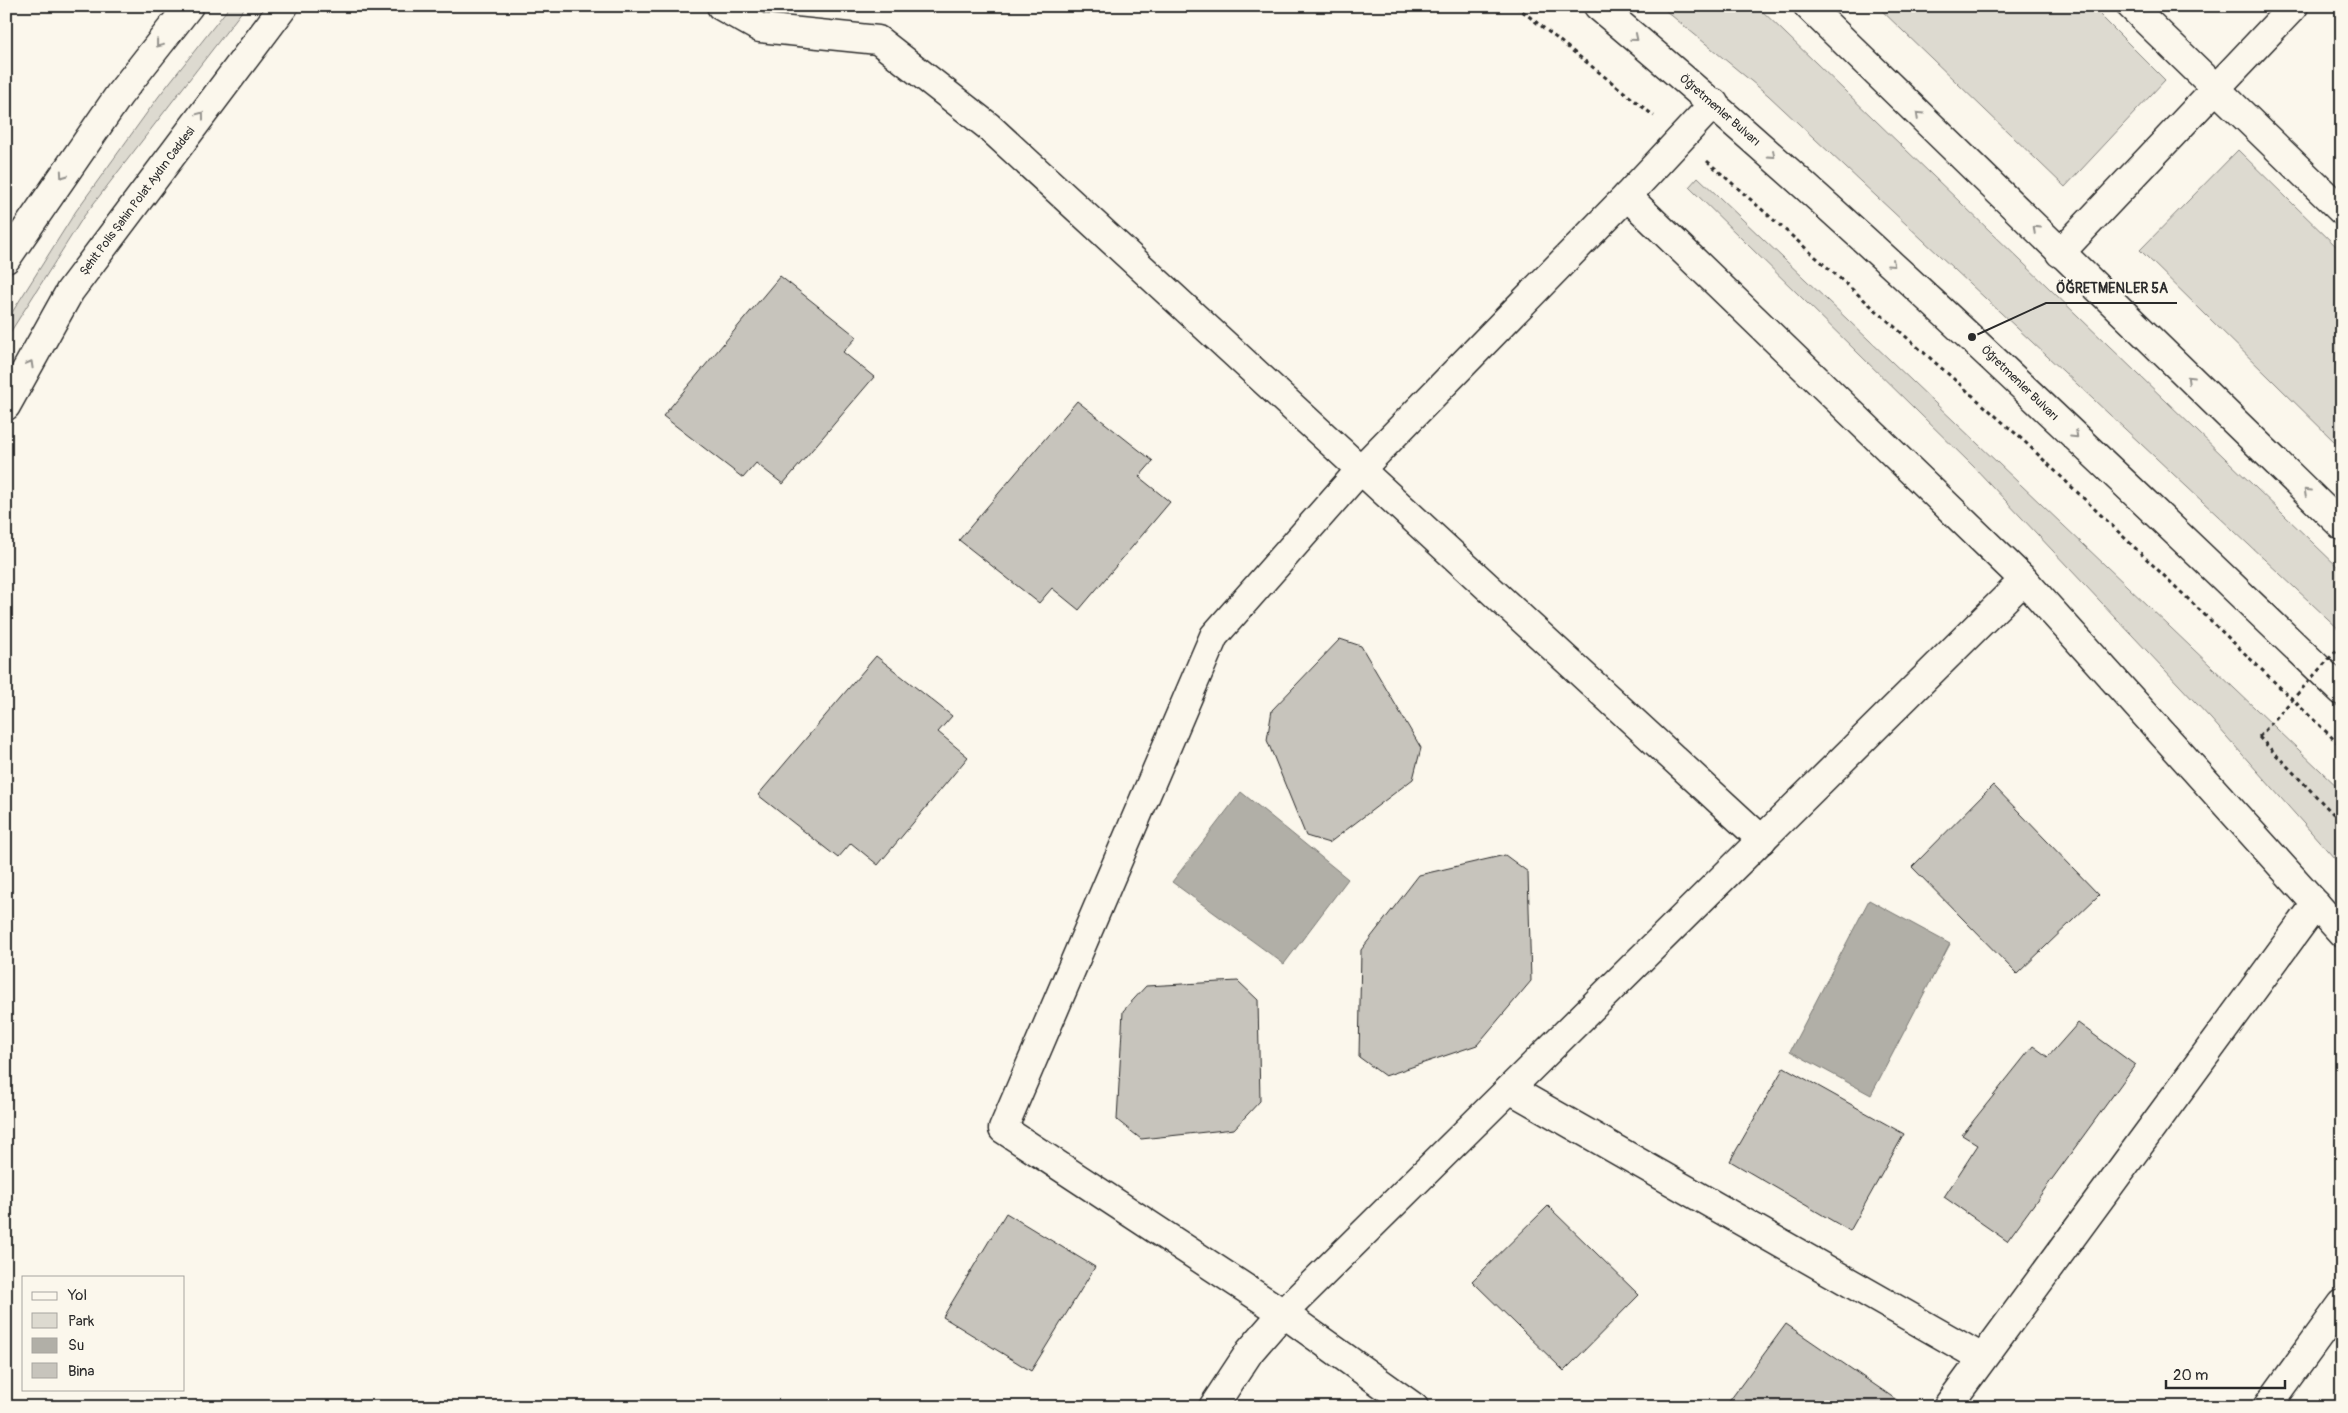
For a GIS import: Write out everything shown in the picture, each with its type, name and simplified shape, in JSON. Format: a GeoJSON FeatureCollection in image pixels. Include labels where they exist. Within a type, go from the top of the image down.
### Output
{"type":"FeatureCollection","features":[{"type":"Feature","properties":{"kind":"street"},"geometry":{"type":"LineString","coordinates":[[6,260],[119,95],[189,6]]}},
{"type":"Feature","properties":{"kind":"street","name":"Şehit Polis Şahin Polat Aydın Caddesi"},"geometry":{"type":"LineString","coordinates":[[6,406],[70,291],[284,6]]}},
{"type":"Feature","properties":{"kind":"street"},"geometry":{"type":"LineString","coordinates":[[721,6],[760,28],[878,40],[988,126],[1762,840]]}},
{"type":"Feature","properties":{"kind":"street","name":"Öğretmenler Bulvarı"},"geometry":{"type":"LineString","coordinates":[[1598,6],[1714,103],[1972,337],[2342,691]]}},
{"type":"Feature","properties":{"kind":"street"},"geometry":{"type":"LineString","coordinates":[[1808,6],[2342,526]]}},
{"type":"Feature","properties":{"kind":"street"},"geometry":{"type":"LineString","coordinates":[[2131,6],[2342,211]]}},
{"type":"Feature","properties":{"kind":"street"},"geometry":{"type":"LineString","coordinates":[[2060,253],[2294,6]]}},
{"type":"Feature","properties":{"kind":"street"},"geometry":{"type":"LineString","coordinates":[[1414,1407],[1283,1312],[1003,1129],[1214,636],[1361,469],[1627,196],[1714,103]]}},
{"type":"Feature","properties":{"kind":"street"},"geometry":{"type":"LineString","coordinates":[[1627,196],[2024,580],[2342,933]]}},
{"type":"Feature","properties":{"kind":"street"},"geometry":{"type":"LineString","coordinates":[[1213,1407],[1250,1352],[1283,1312],[2024,580]]}},
{"type":"Feature","properties":{"kind":"street"},"geometry":{"type":"LineString","coordinates":[[1947,1407],[2316,904]]}},
{"type":"Feature","properties":{"kind":"street"},"geometry":{"type":"LineString","coordinates":[[1510,1089],[1982,1358]]}},
{"type":"Feature","properties":{"kind":"street"},"geometry":{"type":"LineString","coordinates":[[2267,1407],[2342,1304]]}},
{"type":"Feature","properties":{"kind":"path"},"geometry":{"type":"LineString","coordinates":[[1516,6],[1654,117]]}},
{"type":"Feature","properties":{"kind":"path"},"geometry":{"type":"LineString","coordinates":[[1704,158],[2024,442],[2342,747]]}},
{"type":"Feature","properties":{"kind":"path"},"geometry":{"type":"LineString","coordinates":[[2342,644],[2259,738],[2342,823]]}},
{"type":"Feature","properties":{"kind":"green space"},"geometry":{"type":"Polygon","coordinates":[[[230,6],[246,6],[84,216],[6,339],[6,322],[76,211],[159,96],[230,6]]]}},
{"type":"Feature","properties":{"kind":"green space"},"geometry":{"type":"Polygon","coordinates":[[[1660,6],[1757,6],[2342,571],[2342,632],[1768,95],[1660,6]]]}},
{"type":"Feature","properties":{"kind":"green space"},"geometry":{"type":"Polygon","coordinates":[[[1877,6],[2091,6],[2165,80],[2065,187],[1877,6]]]}},
{"type":"Feature","properties":{"kind":"green space"},"geometry":{"type":"Polygon","coordinates":[[[2238,150],[2342,252],[2342,449],[2140,250],[2238,150]]]}},
{"type":"Feature","properties":{"kind":"green space"},"geometry":{"type":"Polygon","coordinates":[[[1698,177],[2342,791],[2342,867],[2211,719],[1974,467],[1689,187],[1698,177]]]}},
{"type":"Feature","properties":{"kind":"water"},"geometry":{"type":"Polygon","coordinates":[[[1241,792],[1348,879],[1284,964],[1172,882],[1241,792]]]}},
{"type":"Feature","properties":{"kind":"water"},"geometry":{"type":"Polygon","coordinates":[[[1869,900],[1950,944],[1871,1095],[1790,1051],[1869,900]]]}},
{"type":"Feature","properties":{"kind":"building"},"geometry":{"type":"Polygon","coordinates":[[[780,276],[857,337],[843,352],[874,377],[783,484],[756,463],[743,478],[663,416],[780,276]]]}},
{"type":"Feature","properties":{"kind":"building"},"geometry":{"type":"Polygon","coordinates":[[[1077,401],[1153,461],[1139,477],[1170,502],[1079,610],[1052,588],[1039,603],[959,540],[1077,401]]]}},
{"type":"Feature","properties":{"kind":"building"},"geometry":{"type":"Polygon","coordinates":[[[1340,639],[1361,646],[1421,748],[1413,779],[1329,843],[1306,836],[1267,740],[1272,710],[1340,639]]]}},
{"type":"Feature","properties":{"kind":"building"},"geometry":{"type":"Polygon","coordinates":[[[876,656],[952,716],[938,732],[968,757],[878,865],[851,843],[838,858],[758,795],[876,656]]]}},
{"type":"Feature","properties":{"kind":"building"},"geometry":{"type":"Polygon","coordinates":[[[1993,785],[2099,895],[2017,974],[1912,867],[1993,785]]]}},
{"type":"Feature","properties":{"kind":"building"},"geometry":{"type":"Polygon","coordinates":[[[1505,855],[1528,872],[1531,981],[1477,1045],[1385,1076],[1359,1057],[1361,950],[1419,875],[1505,855]]]}},
{"type":"Feature","properties":{"kind":"building"},"geometry":{"type":"Polygon","coordinates":[[[1238,981],[1258,1000],[1260,1101],[1234,1129],[1141,1139],[1117,1120],[1123,1011],[1146,986],[1238,981]]]}},
{"type":"Feature","properties":{"kind":"building"},"geometry":{"type":"Polygon","coordinates":[[[2078,1023],[2135,1065],[2007,1241],[1944,1197],[1978,1145],[1962,1135],[2033,1046],[2048,1057],[2078,1023]]]}},
{"type":"Feature","properties":{"kind":"building"},"geometry":{"type":"Polygon","coordinates":[[[1784,1067],[1904,1134],[1850,1231],[1730,1161],[1784,1067]]]}},
{"type":"Feature","properties":{"kind":"building"},"geometry":{"type":"Polygon","coordinates":[[[1548,1206],[1639,1295],[1564,1371],[1472,1281],[1548,1206]]]}},
{"type":"Feature","properties":{"kind":"building"},"geometry":{"type":"Polygon","coordinates":[[[1006,1213],[1095,1267],[1031,1371],[943,1317],[1006,1213]]]}},
{"type":"Feature","properties":{"kind":"building"},"geometry":{"type":"Polygon","coordinates":[[[1786,1324],[1907,1407],[1725,1407],[1786,1324]]]}},
{"type":"Feature","properties":{"kind":"place","name":"ÖĞRETMENLER 5A"},"geometry":{"type":"Point","coordinates":[1972,337]}}]}
